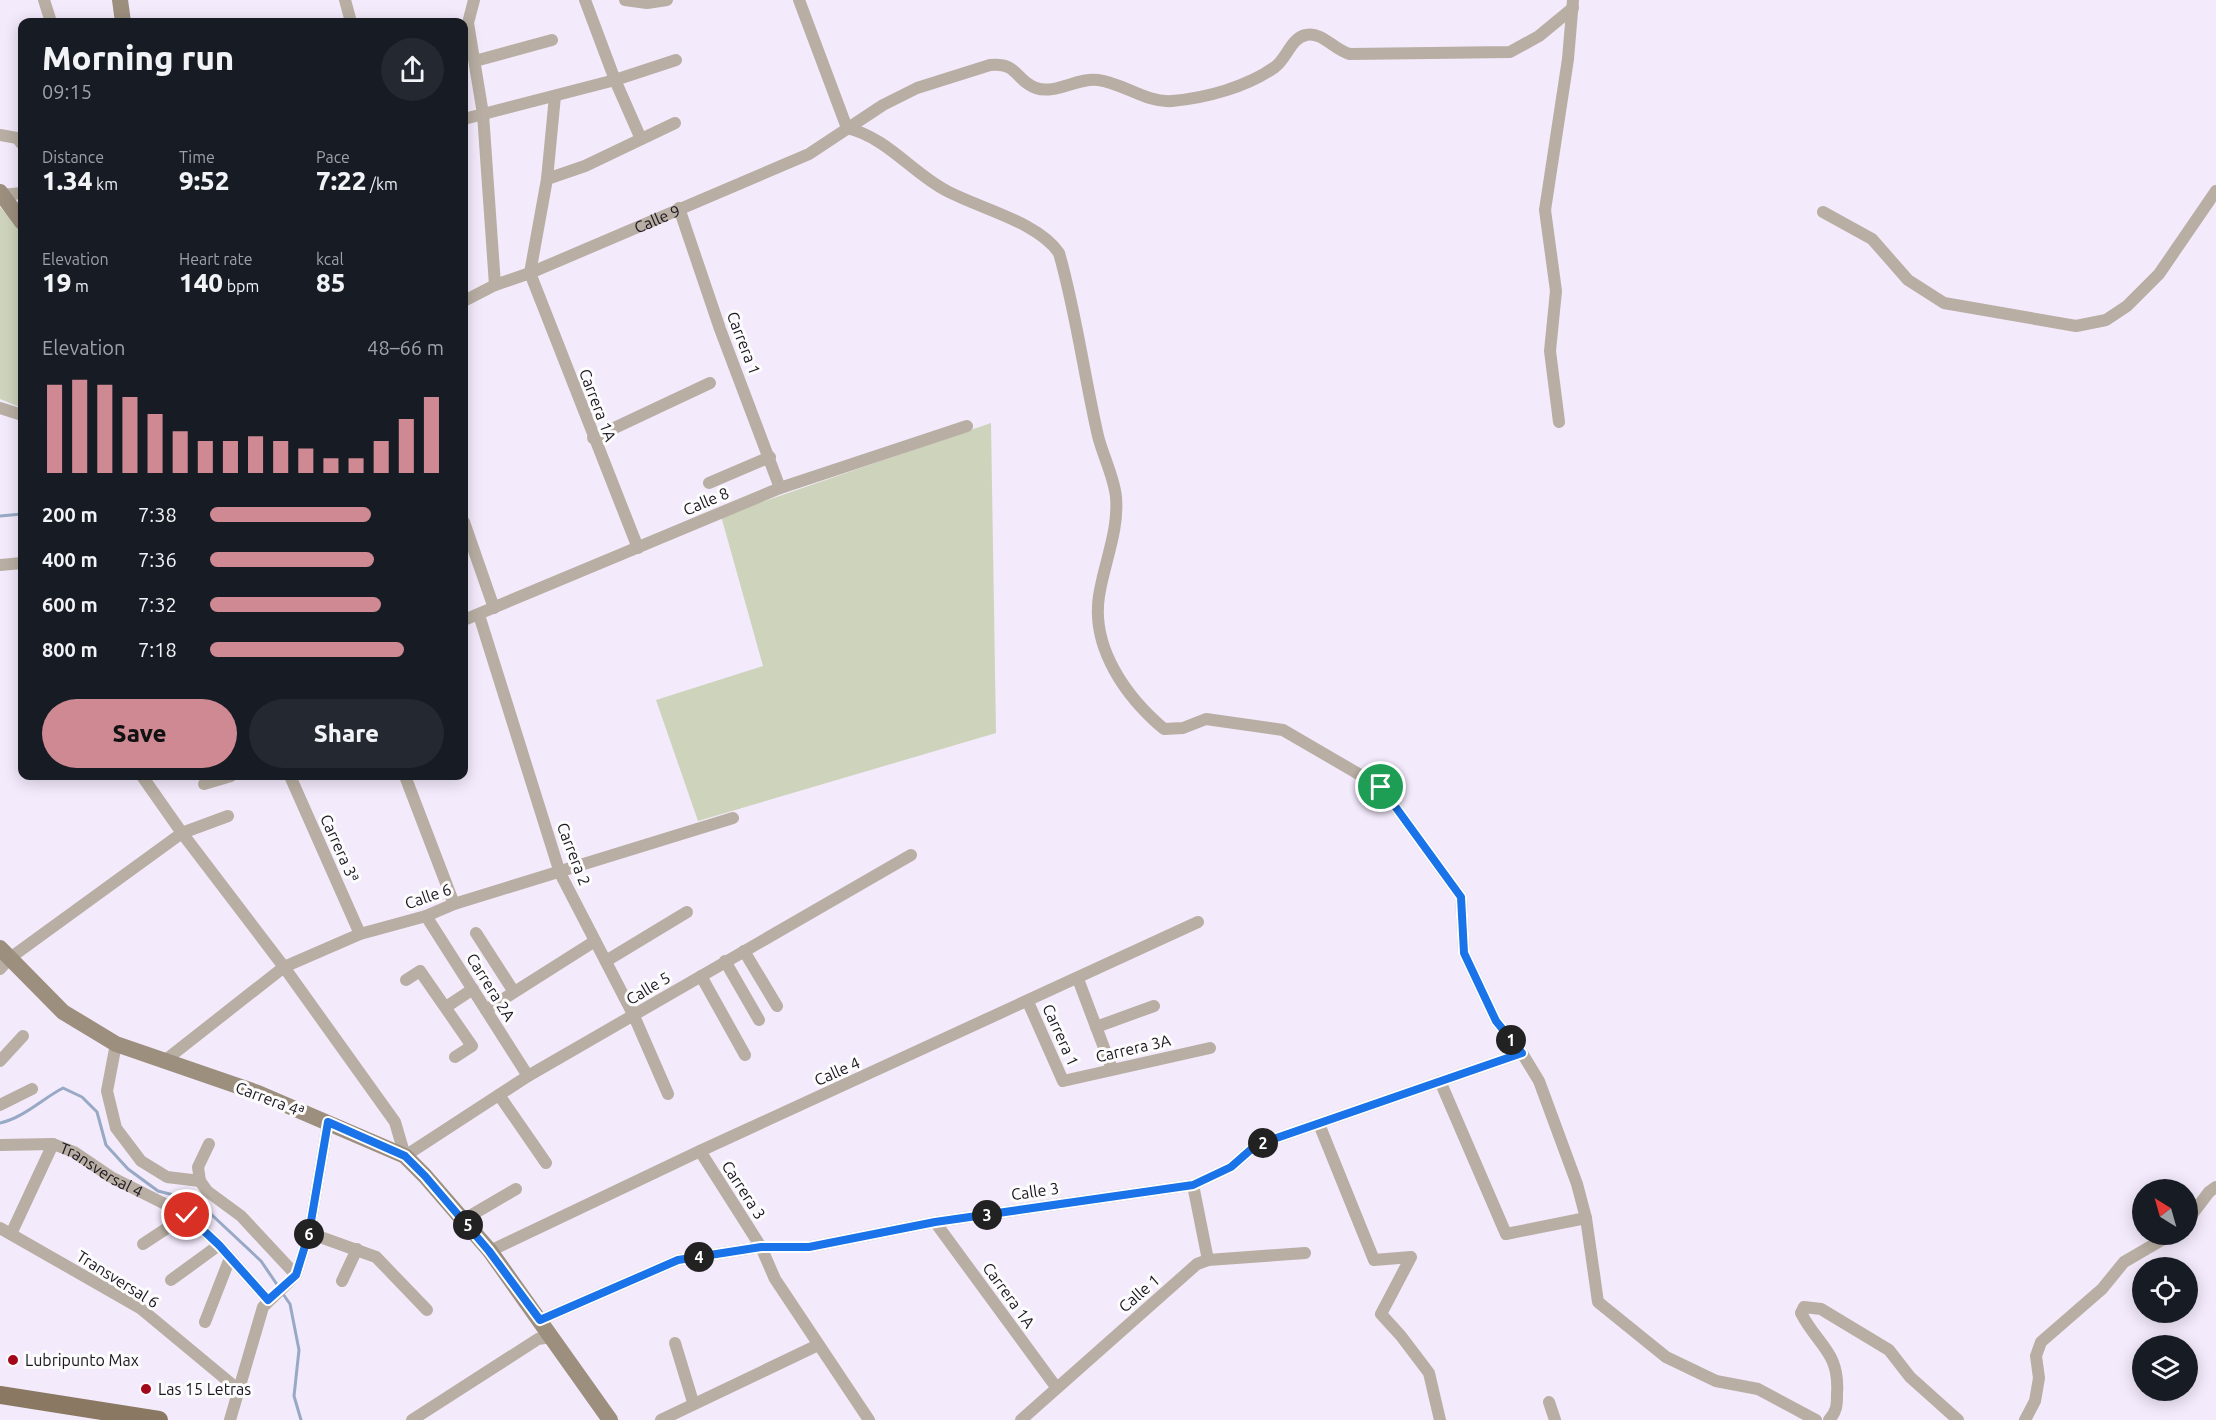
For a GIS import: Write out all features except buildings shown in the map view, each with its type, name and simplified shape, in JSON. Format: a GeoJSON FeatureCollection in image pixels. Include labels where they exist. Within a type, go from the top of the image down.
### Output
{"type":"FeatureCollection","features":[{"type":"Feature","properties":{"kind":"main road"},"geometry":{"type":"LineString","coordinates":[[0,1395],[159,1420]]}},
{"type":"Feature","properties":{"kind":"street"},"geometry":{"type":"LineString","coordinates":[[44,0],[50,18]]}},
{"type":"Feature","properties":{"kind":"street"},"geometry":{"type":"LineString","coordinates":[[120,0],[122,18]]}},
{"type":"Feature","properties":{"kind":"street"},"geometry":{"type":"LineString","coordinates":[[345,0],[350,18]]}},
{"type":"Feature","properties":{"kind":"street"},"geometry":{"type":"LineString","coordinates":[[474,0],[468,23],[483,114],[495,285]]}},
{"type":"Feature","properties":{"kind":"street"},"geometry":{"type":"LineString","coordinates":[[585,0],[615,80],[641,139]]}},
{"type":"Feature","properties":{"kind":"street"},"geometry":{"type":"LineString","coordinates":[[626,0],[647,3],[667,0]]}},
{"type":"Feature","properties":{"kind":"street"},"geometry":{"type":"LineString","coordinates":[[799,0],[848,128],[870,135],[945,190],[1051,242],[1059,253],[1099,438],[1116,494],[1118,516],[1099,598],[1100,637],[1111,666],[1147,715],[1164,729],[1183,728],[1206,719],[1283,730],[1381,787],[1461,897],[1464,953],[1496,1021],[1522,1053],[1539,1081],[1577,1184],[1586,1218],[1594,1289],[1598,1302],[1666,1357],[1716,1381],[1758,1389],[1797,1416],[1816,1420]]}},
{"type":"Feature","properties":{"kind":"street"},"geometry":{"type":"LineString","coordinates":[[1559,422],[1550,351],[1556,291],[1545,210],[1568,59],[1573,4]]}},
{"type":"Feature","properties":{"kind":"street","name":"Calle 9"},"geometry":{"type":"LineString","coordinates":[[468,299],[495,285],[530,273],[809,154],[883,105],[917,88],[990,65],[1001,64],[1013,68],[1034,88],[1043,90],[1096,79],[1142,96],[1174,101],[1241,86],[1283,60],[1298,38],[1307,34],[1316,35],[1343,53],[1350,54],[1510,52],[1539,36],[1573,4]]}},
{"type":"Feature","properties":{"kind":"street"},"geometry":{"type":"LineString","coordinates":[[476,61],[552,40]]}},
{"type":"Feature","properties":{"kind":"street"},"geometry":{"type":"LineString","coordinates":[[468,118],[615,80],[676,60]]}},
{"type":"Feature","properties":{"kind":"street"},"geometry":{"type":"LineString","coordinates":[[530,273],[547,179],[555,96]]}},
{"type":"Feature","properties":{"kind":"street"},"geometry":{"type":"LineString","coordinates":[[547,179],[585,166],[675,123]]}},
{"type":"Feature","properties":{"kind":"street"},"geometry":{"type":"LineString","coordinates":[[0,135],[18,139]]}},
{"type":"Feature","properties":{"kind":"street"},"geometry":{"type":"LineString","coordinates":[[1823,212],[1872,239],[1908,280],[1944,303],[2076,326],[2106,320],[2127,306],[2160,274],[2216,191]]}},
{"type":"Feature","properties":{"kind":"street"},"geometry":{"type":"LineString","coordinates":[[1,193],[18,193]]}},
{"type":"Feature","properties":{"kind":"street"},"geometry":{"type":"LineString","coordinates":[[1,193],[18,216]]}},
{"type":"Feature","properties":{"kind":"street","name":"Carrera 1"},"geometry":{"type":"LineString","coordinates":[[679,208],[720,328],[780,488]]}},
{"type":"Feature","properties":{"kind":"street","name":"Carrera 1A"},"geometry":{"type":"LineString","coordinates":[[530,273],[638,549]]}},
{"type":"Feature","properties":{"kind":"street"},"geometry":{"type":"LineString","coordinates":[[593,438],[710,383]]}},
{"type":"Feature","properties":{"kind":"street"},"geometry":{"type":"LineString","coordinates":[[0,408],[18,414]]}},
{"type":"Feature","properties":{"kind":"street","name":"Calle 8"},"geometry":{"type":"LineString","coordinates":[[468,619],[780,488],[967,426]]}},
{"type":"Feature","properties":{"kind":"street"},"geometry":{"type":"LineString","coordinates":[[709,483],[770,457]]}},
{"type":"Feature","properties":{"kind":"street"},"geometry":{"type":"LineString","coordinates":[[468,533],[494,608]]}},
{"type":"Feature","properties":{"kind":"street"},"geometry":{"type":"LineString","coordinates":[[0,565],[18,563]]}},
{"type":"Feature","properties":{"kind":"street","name":"Carrera 2"},"geometry":{"type":"LineString","coordinates":[[479,615],[560,873],[634,1016],[668,1094]]}},
{"type":"Feature","properties":{"kind":"street"},"geometry":{"type":"LineString","coordinates":[[145,780],[182,833],[284,967],[395,1122],[405,1156]]}},
{"type":"Feature","properties":{"kind":"street"},"geometry":{"type":"LineString","coordinates":[[204,784],[218,780]]}},
{"type":"Feature","properties":{"kind":"street","name":"Carrera 3ª"},"geometry":{"type":"LineString","coordinates":[[292,780],[360,934]]}},
{"type":"Feature","properties":{"kind":"street"},"geometry":{"type":"LineString","coordinates":[[407,780],[454,904]]}},
{"type":"Feature","properties":{"kind":"street"},"geometry":{"type":"LineString","coordinates":[[3,958],[182,833],[228,816]]}},
{"type":"Feature","properties":{"kind":"street","name":"Calle 6"},"geometry":{"type":"LineString","coordinates":[[163,1062],[284,967],[360,934],[426,916],[454,904],[733,818]]}},
{"type":"Feature","properties":{"kind":"street","name":"Calle 5"},"geometry":{"type":"LineString","coordinates":[[405,1156],[528,1076],[911,855]]}},
{"type":"Feature","properties":{"kind":"street"},"geometry":{"type":"LineString","coordinates":[[606,961],[687,912]]}},
{"type":"Feature","properties":{"kind":"street","name":"Carrera 2A"},"geometry":{"type":"LineString","coordinates":[[426,916],[528,1076]]}},
{"type":"Feature","properties":{"kind":"street","name":"Calle 4"},"geometry":{"type":"LineString","coordinates":[[489,1251],[700,1151],[1198,922]]}},
{"type":"Feature","properties":{"kind":"street"},"geometry":{"type":"LineString","coordinates":[[476,933],[514,992]]}},
{"type":"Feature","properties":{"kind":"street"},"geometry":{"type":"LineString","coordinates":[[486,1010],[595,941]]}},
{"type":"Feature","properties":{"kind":"street"},"geometry":{"type":"LineString","coordinates":[[744,951],[777,1006]]}},
{"type":"Feature","properties":{"kind":"street","name":"Carrera 4ª"},"geometry":{"type":"LineString","coordinates":[[3,958],[63,1012],[116,1044],[258,1093],[405,1156],[489,1251],[610,1420]]}},
{"type":"Feature","properties":{"kind":"street"},"geometry":{"type":"LineString","coordinates":[[725,961],[759,1020]]}},
{"type":"Feature","properties":{"kind":"street"},"geometry":{"type":"LineString","coordinates":[[406,980],[420,970],[472,1046],[454,1057]]}},
{"type":"Feature","properties":{"kind":"street"},"geometry":{"type":"LineString","coordinates":[[701,976],[745,1055]]}},
{"type":"Feature","properties":{"kind":"street"},"geometry":{"type":"LineString","coordinates":[[1078,979],[1112,1070]]}},
{"type":"Feature","properties":{"kind":"street"},"geometry":{"type":"LineString","coordinates":[[446,1007],[472,989]]}},
{"type":"Feature","properties":{"kind":"street","name":"Carrera 1"},"geometry":{"type":"LineString","coordinates":[[1028,1002],[1063,1081]]}},
{"type":"Feature","properties":{"kind":"street"},"geometry":{"type":"LineString","coordinates":[[1096,1027],[1154,1006]]}},
{"type":"Feature","properties":{"kind":"street"},"geometry":{"type":"LineString","coordinates":[[0,1061],[23,1036]]}},
{"type":"Feature","properties":{"kind":"street"},"geometry":{"type":"LineString","coordinates":[[0,1041],[11,1050]]}},
{"type":"Feature","properties":{"kind":"street"},"geometry":{"type":"LineString","coordinates":[[116,1044],[107,1091],[116,1128],[141,1161],[167,1177],[200,1182]]}},
{"type":"Feature","properties":{"kind":"street","name":"Carrera 3A"},"geometry":{"type":"LineString","coordinates":[[1063,1081],[1210,1048]]}},
{"type":"Feature","properties":{"kind":"street","name":"Calle 3"},"geometry":{"type":"LineString","coordinates":[[540,1320],[678,1260],[761,1247],[809,1247],[935,1222],[1193,1185],[1231,1167],[1256,1145],[1522,1053]]}},
{"type":"Feature","properties":{"kind":"street"},"geometry":{"type":"LineString","coordinates":[[1440,1081],[1506,1234],[1586,1218]]}},
{"type":"Feature","properties":{"kind":"street"},"geometry":{"type":"LineString","coordinates":[[0,1105],[32,1089]]}},
{"type":"Feature","properties":{"kind":"street"},"geometry":{"type":"LineString","coordinates":[[499,1095],[546,1163]]}},
{"type":"Feature","properties":{"kind":"street"},"geometry":{"type":"LineString","coordinates":[[230,1420],[263,1307],[296,1275],[309,1233],[328,1122]]}},
{"type":"Feature","properties":{"kind":"street"},"geometry":{"type":"LineString","coordinates":[[1319,1124],[1374,1260],[1411,1257],[1381,1314],[1429,1372],[1440,1420]]}},
{"type":"Feature","properties":{"kind":"street"},"geometry":{"type":"LineString","coordinates":[[5,1231],[53,1144]]}},
{"type":"Feature","properties":{"kind":"street","name":"Transversal 4"},"geometry":{"type":"LineString","coordinates":[[0,1145],[53,1144],[74,1152],[111,1177],[187,1215],[230,1258],[277,1292]]}},
{"type":"Feature","properties":{"kind":"street"},"geometry":{"type":"LineString","coordinates":[[209,1144],[198,1167],[200,1182],[207,1191],[241,1216],[296,1275]]}},
{"type":"Feature","properties":{"kind":"street","name":"Carrera 3"},"geometry":{"type":"LineString","coordinates":[[700,1151],[761,1247],[775,1279],[868,1420]]}},
{"type":"Feature","properties":{"kind":"street"},"geometry":{"type":"LineString","coordinates":[[1193,1185],[1208,1260]]}},
{"type":"Feature","properties":{"kind":"street"},"geometry":{"type":"LineString","coordinates":[[2198,1206],[2216,1187]]}},
{"type":"Feature","properties":{"kind":"street"},"geometry":{"type":"LineString","coordinates":[[463,1220],[516,1190]]}},
{"type":"Feature","properties":{"kind":"street"},"geometry":{"type":"LineString","coordinates":[[143,1244],[187,1215]]}},
{"type":"Feature","properties":{"kind":"street","name":"Carrera 1A"},"geometry":{"type":"LineString","coordinates":[[935,1222],[1056,1387]]}},
{"type":"Feature","properties":{"kind":"street","name":"Transversal 6"},"geometry":{"type":"LineString","coordinates":[[5,1231],[140,1308],[240,1391]]}},
{"type":"Feature","properties":{"kind":"street"},"geometry":{"type":"LineString","coordinates":[[309,1233],[376,1257],[427,1310]]}},
{"type":"Feature","properties":{"kind":"street"},"geometry":{"type":"LineString","coordinates":[[171,1280],[219,1245]]}},
{"type":"Feature","properties":{"kind":"street"},"geometry":{"type":"LineString","coordinates":[[2025,1420],[2035,1401],[2039,1378],[2036,1356],[2041,1342],[2102,1289],[2124,1262],[2153,1245]]}},
{"type":"Feature","properties":{"kind":"street"},"geometry":{"type":"LineString","coordinates":[[342,1281],[357,1249]]}},
{"type":"Feature","properties":{"kind":"street","name":"Calle 1"},"geometry":{"type":"LineString","coordinates":[[1021,1420],[1197,1264],[1208,1260],[1305,1253]]}},
{"type":"Feature","properties":{"kind":"street"},"geometry":{"type":"LineString","coordinates":[[205,1322],[230,1258]]}},
{"type":"Feature","properties":{"kind":"street"},"geometry":{"type":"LineString","coordinates":[[1829,1420],[1836,1411],[1838,1375],[1833,1357],[1804,1319],[1801,1313],[1804,1307],[1821,1309],[1889,1350],[1910,1377],[1958,1420]]}},
{"type":"Feature","properties":{"kind":"street"},"geometry":{"type":"LineString","coordinates":[[412,1420],[538,1339],[551,1337]]}},
{"type":"Feature","properties":{"kind":"street"},"geometry":{"type":"LineString","coordinates":[[675,1343],[693,1402]]}},
{"type":"Feature","properties":{"kind":"street"},"geometry":{"type":"LineString","coordinates":[[661,1420],[693,1402],[818,1345]]}},
{"type":"Feature","properties":{"kind":"street"},"geometry":{"type":"LineString","coordinates":[[1549,1402],[1555,1420]]}},
{"type":"Feature","properties":{"kind":"green space"},"geometry":{"type":"Polygon","coordinates":[[[0,207],[18,227],[18,406],[0,399],[0,207]]]}},
{"type":"Feature","properties":{"kind":"green space"},"geometry":{"type":"Polygon","coordinates":[[[991,423],[996,733],[698,821],[656,700],[763,666],[721,516],[991,423]]]}},
{"type":"Feature","properties":{"kind":"waterway"},"geometry":{"type":"LineString","coordinates":[[0,516],[18,514]]}},
{"type":"Feature","properties":{"kind":"waterway"},"geometry":{"type":"LineString","coordinates":[[0,1123],[25,1113],[63,1088],[82,1097],[97,1112],[106,1145],[128,1169],[158,1191],[197,1201],[261,1261],[278,1286]]}},
{"type":"Feature","properties":{"kind":"waterway"},"geometry":{"type":"LineString","coordinates":[[283,1294],[290,1304],[299,1350],[294,1396],[301,1420]]}},
{"type":"Feature","properties":{"kind":"place","name":"Lubripunto Max"},"geometry":{"type":"Point","coordinates":[13,1360]}},
{"type":"Feature","properties":{"kind":"place","name":"Las 15 Letras"},"geometry":{"type":"Point","coordinates":[146,1389]}},
{"type":"Feature","properties":{"kind":"route"},"geometry":{"type":"LineString","coordinates":[[187,1215],[219,1245],[268,1300],[296,1275],[309,1233],[328,1122],[405,1156],[489,1251],[540,1320],[678,1260],[761,1247],[809,1247],[935,1222],[1193,1185],[1231,1167],[1256,1145],[1522,1053],[1496,1021],[1464,953],[1461,897],[1381,787]]}}]}
